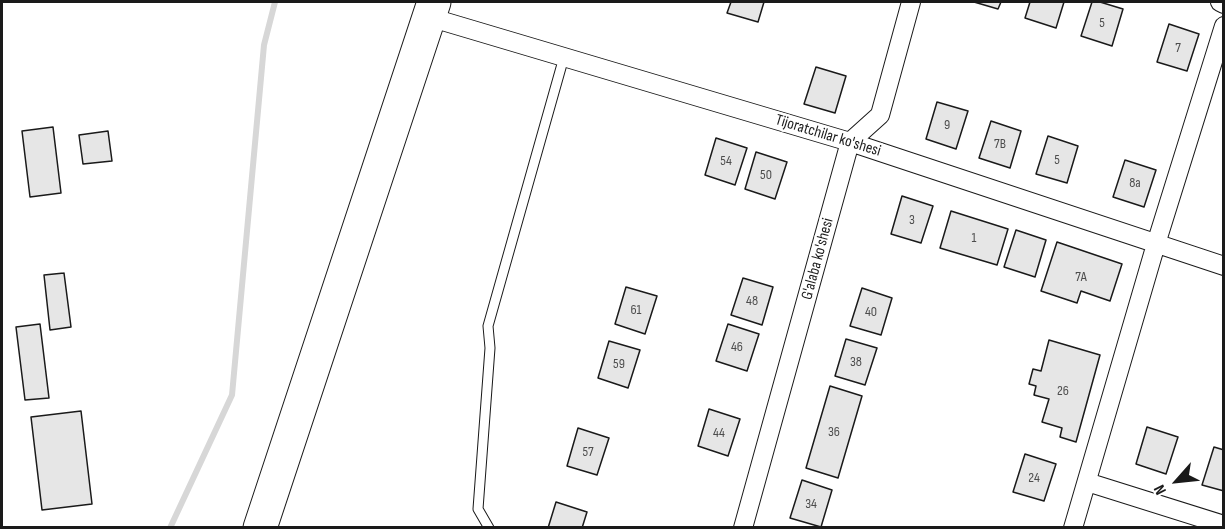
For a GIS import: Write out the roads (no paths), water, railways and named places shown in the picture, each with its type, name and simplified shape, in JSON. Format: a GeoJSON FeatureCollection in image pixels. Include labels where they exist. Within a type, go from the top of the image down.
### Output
{"type":"FeatureCollection","features":[{"type":"Feature","properties":{"kind":"highway"},"geometry":{"type":"LineString","coordinates":[[261,528],[432,9]]}},
{"type":"Feature","properties":{"kind":"street"},"geometry":{"type":"LineString","coordinates":[[850,142],[880,115],[911,2]]}},
{"type":"Feature","properties":{"kind":"street","name":"Tijoratchilar ko'shesi"},"geometry":{"type":"LineString","coordinates":[[432,9],[564,57],[850,142],[1224,266]]}},
{"type":"Feature","properties":{"kind":"street"},"geometry":{"type":"LineString","coordinates":[[1073,528],[1156,244],[1224,26]]}},
{"type":"Feature","properties":{"kind":"street","name":"G'alaba ko'shesi"},"geometry":{"type":"LineString","coordinates":[[743,528],[850,142]]}},
{"type":"Feature","properties":{"kind":"street"},"geometry":{"type":"LineString","coordinates":[[1086,482],[1224,525]]}},
{"type":"Feature","properties":{"kind":"lane"},"geometry":{"type":"LineString","coordinates":[[489,528],[478,509],[490,348],[488,326],[564,57]]}},
{"type":"Feature","properties":{"kind":"waterway"},"geometry":{"type":"LineString","coordinates":[[170,528],[232,395],[264,45],[275,2]]}}]}
